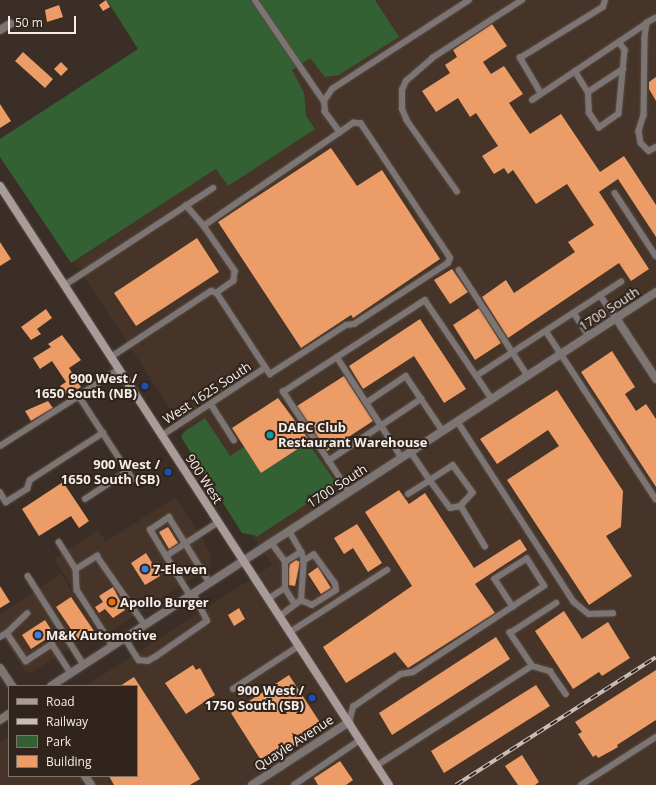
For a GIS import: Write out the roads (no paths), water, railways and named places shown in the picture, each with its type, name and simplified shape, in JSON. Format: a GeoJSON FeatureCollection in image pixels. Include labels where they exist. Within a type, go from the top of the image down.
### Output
{"type":"FeatureCollection","features":[{"type":"Feature","properties":{"kind":"main road","name":"900 West"},"geometry":{"type":"LineString","coordinates":[[0,186],[217,523],[349,722],[388,785]]}},
{"type":"Feature","properties":{"kind":"street"},"geometry":{"type":"LineString","coordinates":[[0,30],[10,24]]}},
{"type":"Feature","properties":{"kind":"street","name":"1700 South"},"geometry":{"type":"LineString","coordinates":[[53,685],[656,292]]}},
{"type":"Feature","properties":{"kind":"street"},"geometry":{"type":"LineString","coordinates":[[616,318],[656,379]]}},
{"type":"Feature","properties":{"kind":"street"},"geometry":{"type":"LineString","coordinates":[[0,668],[11,685]]}},
{"type":"Feature","properties":{"kind":"street","name":"Quayle Avenue"},"geometry":{"type":"LineString","coordinates":[[254,784],[349,722]]}},
{"type":"Feature","properties":{"kind":"lane"},"geometry":{"type":"LineString","coordinates":[[255,0],[324,101],[325,112],[340,133]]}},
{"type":"Feature","properties":{"kind":"lane"},"geometry":{"type":"LineString","coordinates":[[324,101],[332,89],[469,0]]}},
{"type":"Feature","properties":{"kind":"lane"},"geometry":{"type":"LineString","coordinates":[[457,192],[407,121],[402,109],[402,90],[406,81],[432,58],[522,0]]}},
{"type":"Feature","properties":{"kind":"lane"},"geometry":{"type":"LineString","coordinates":[[541,94],[520,58],[603,7],[605,0]]}},
{"type":"Feature","properties":{"kind":"lane"},"geometry":{"type":"LineString","coordinates":[[532,100],[656,18]]}},
{"type":"Feature","properties":{"kind":"lane"},"geometry":{"type":"LineString","coordinates":[[647,23],[643,52],[644,115],[639,131],[641,143],[649,151],[656,147]]}},
{"type":"Feature","properties":{"kind":"lane"},"geometry":{"type":"LineString","coordinates":[[574,72],[588,92],[589,113],[599,128],[619,114],[625,50],[619,42]]}},
{"type":"Feature","properties":{"kind":"lane"},"geometry":{"type":"LineString","coordinates":[[588,92],[623,68]]}},
{"type":"Feature","properties":{"kind":"lane"},"geometry":{"type":"LineString","coordinates":[[111,357],[211,291],[217,293],[270,374],[346,325],[354,324],[448,263],[450,258],[361,124],[354,123],[204,226]]}},
{"type":"Feature","properties":{"kind":"lane"},"geometry":{"type":"LineString","coordinates":[[65,285],[213,188]]}},
{"type":"Feature","properties":{"kind":"lane"},"geometry":{"type":"LineString","coordinates":[[616,193],[656,256]]}},
{"type":"Feature","properties":{"kind":"lane"},"geometry":{"type":"LineString","coordinates":[[186,205],[204,226],[235,271],[234,281],[217,293]]}},
{"type":"Feature","properties":{"kind":"lane"},"geometry":{"type":"LineString","coordinates":[[459,270],[528,376]]}},
{"type":"Feature","properties":{"kind":"lane"},"geometry":{"type":"LineString","coordinates":[[476,376],[621,282]]}},
{"type":"Feature","properties":{"kind":"lane"},"geometry":{"type":"LineString","coordinates":[[600,295],[616,318]]}},
{"type":"Feature","properties":{"kind":"lane"},"geometry":{"type":"LineString","coordinates":[[349,492],[283,392],[425,300],[492,400]]}},
{"type":"Feature","properties":{"kind":"lane"},"geometry":{"type":"LineString","coordinates":[[574,313],[589,336]]}},
{"type":"Feature","properties":{"kind":"lane"},"geometry":{"type":"LineString","coordinates":[[546,331],[656,499]]}},
{"type":"Feature","properties":{"kind":"lane"},"geometry":{"type":"LineString","coordinates":[[337,357],[402,458]]}},
{"type":"Feature","properties":{"kind":"lane","name":"West 1625 South"},"geometry":{"type":"LineString","coordinates":[[161,436],[265,368]]}},
{"type":"Feature","properties":{"kind":"lane"},"geometry":{"type":"LineString","coordinates":[[0,446],[119,370]]}},
{"type":"Feature","properties":{"kind":"lane"},"geometry":{"type":"LineString","coordinates":[[366,403],[406,376],[443,431]]}},
{"type":"Feature","properties":{"kind":"lane"},"geometry":{"type":"LineString","coordinates":[[79,396],[133,479]]}},
{"type":"Feature","properties":{"kind":"lane"},"geometry":{"type":"LineString","coordinates":[[328,461],[421,399]]}},
{"type":"Feature","properties":{"kind":"lane"},"geometry":{"type":"LineString","coordinates":[[211,404],[234,440]]}},
{"type":"Feature","properties":{"kind":"lane"},"geometry":{"type":"LineString","coordinates":[[458,422],[574,602],[589,614],[613,613]]}},
{"type":"Feature","properties":{"kind":"lane"},"geometry":{"type":"LineString","coordinates":[[0,492],[6,502],[26,489],[30,480],[103,433]]}},
{"type":"Feature","properties":{"kind":"lane"},"geometry":{"type":"LineString","coordinates":[[408,494],[430,480],[453,465],[473,493],[461,506],[450,508],[430,480],[411,452]]}},
{"type":"Feature","properties":{"kind":"lane"},"geometry":{"type":"LineString","coordinates":[[85,499],[128,471]]}},
{"type":"Feature","properties":{"kind":"lane"},"geometry":{"type":"LineString","coordinates":[[461,506],[485,546]]}},
{"type":"Feature","properties":{"kind":"lane"},"geometry":{"type":"LineString","coordinates":[[125,638],[139,660],[148,661],[207,620],[150,530],[170,517],[210,583]]}},
{"type":"Feature","properties":{"kind":"lane"},"geometry":{"type":"LineString","coordinates":[[166,556],[217,523]]}},
{"type":"Feature","properties":{"kind":"lane"},"geometry":{"type":"LineString","coordinates":[[280,616],[298,602],[304,561],[290,531]]}},
{"type":"Feature","properties":{"kind":"lane"},"geometry":{"type":"LineString","coordinates":[[59,542],[76,569],[77,590],[113,646]]}},
{"type":"Feature","properties":{"kind":"lane"},"geometry":{"type":"LineString","coordinates":[[271,543],[284,562],[285,588],[298,602],[312,605],[336,590],[335,584],[314,555],[304,561]]}},
{"type":"Feature","properties":{"kind":"lane"},"geometry":{"type":"LineString","coordinates":[[284,562],[301,552]]}},
{"type":"Feature","properties":{"kind":"lane"},"geometry":{"type":"LineString","coordinates":[[76,569],[97,556],[145,625]]}},
{"type":"Feature","properties":{"kind":"lane"},"geometry":{"type":"LineString","coordinates":[[349,722],[353,706],[401,674],[413,672],[513,607],[544,586],[527,559],[495,579],[513,607]]}},
{"type":"Feature","properties":{"kind":"lane"},"geometry":{"type":"LineString","coordinates":[[290,632],[387,570]]}},
{"type":"Feature","properties":{"kind":"lane"},"geometry":{"type":"LineString","coordinates":[[28,576],[84,665]]}},
{"type":"Feature","properties":{"kind":"lane"},"geometry":{"type":"LineString","coordinates":[[268,599],[285,588]]}},
{"type":"Feature","properties":{"kind":"lane"},"geometry":{"type":"LineString","coordinates":[[556,603],[510,634],[532,666],[550,671],[566,694]]}},
{"type":"Feature","properties":{"kind":"lane"},"geometry":{"type":"LineString","coordinates":[[0,637],[7,633],[27,614]]}},
{"type":"Feature","properties":{"kind":"lane"},"geometry":{"type":"LineString","coordinates":[[7,633],[26,661],[52,644],[71,673]]}},
{"type":"Feature","properties":{"kind":"lane"},"geometry":{"type":"LineString","coordinates":[[233,689],[299,646]]}},
{"type":"Feature","properties":{"kind":"lane"},"geometry":{"type":"LineString","coordinates":[[376,766],[532,666]]}},
{"type":"Feature","properties":{"kind":"lane"},"geometry":{"type":"LineString","coordinates":[[581,785],[656,736]]}},
{"type":"Feature","properties":{"kind":"lane"},"geometry":{"type":"LineString","coordinates":[[294,785],[360,740]]}},
{"type":"Feature","properties":{"kind":"railway"},"geometry":{"type":"LineString","coordinates":[[456,785],[656,657]]}},
{"type":"Feature","properties":{"kind":"place","name":"900 West / 1650 South (NB)"},"geometry":{"type":"Point","coordinates":[145,386]}},
{"type":"Feature","properties":{"kind":"place","name":"DABC Club Restaurant Warehouse"},"geometry":{"type":"Point","coordinates":[270,435]}},
{"type":"Feature","properties":{"kind":"place","name":"900 West / 1650 South (SB)"},"geometry":{"type":"Point","coordinates":[168,472]}},
{"type":"Feature","properties":{"kind":"place","name":"7-Eleven"},"geometry":{"type":"Point","coordinates":[145,569]}},
{"type":"Feature","properties":{"kind":"place","name":"Apollo Burger"},"geometry":{"type":"Point","coordinates":[112,602]}},
{"type":"Feature","properties":{"kind":"place","name":"M&K Automotive"},"geometry":{"type":"Point","coordinates":[38,635]}},
{"type":"Feature","properties":{"kind":"place","name":"900 West / 1750 South (SB)"},"geometry":{"type":"Point","coordinates":[312,698]}}]}
